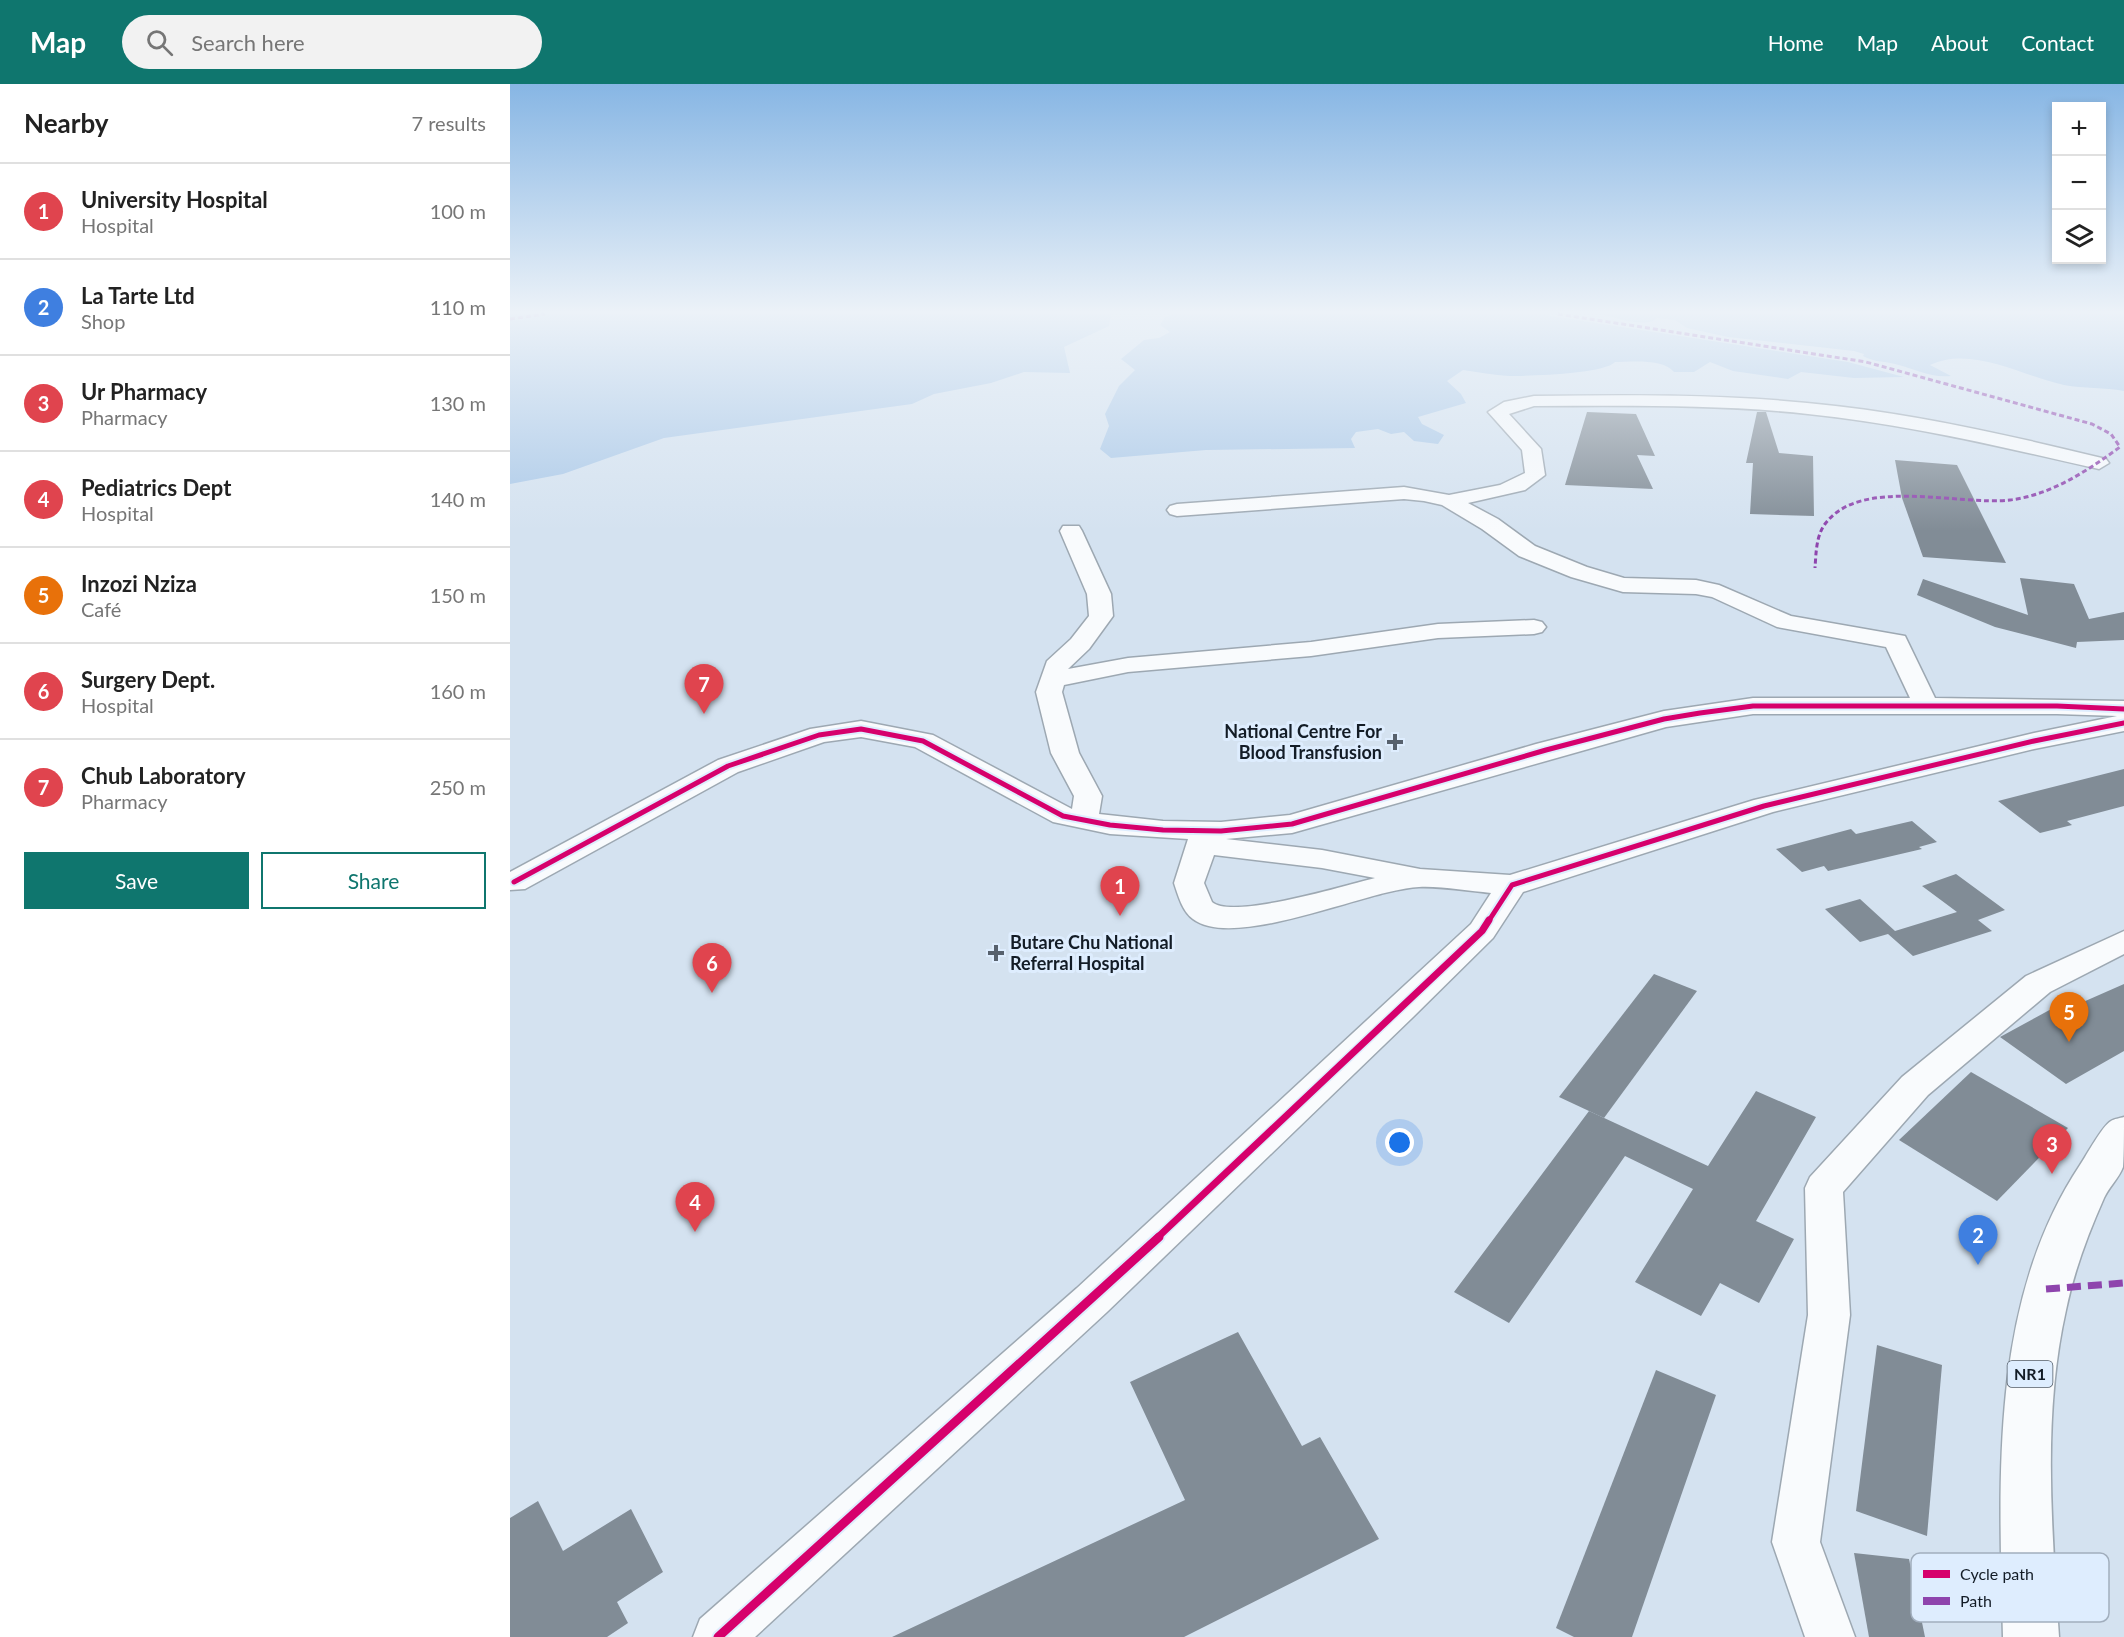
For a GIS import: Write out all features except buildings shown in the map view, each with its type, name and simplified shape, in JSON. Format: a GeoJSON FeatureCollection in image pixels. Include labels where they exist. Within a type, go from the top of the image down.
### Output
{"type":"FeatureCollection","features":[{"type":"Feature","properties":{"kind":"highway","name":"NR1"},"geometry":{"type":"LineString","coordinates":[[2028,1553],[2025,1451],[2033,1359],[2046,1289],[2082,1195],[2098,1166],[2124,1132]]}},
{"type":"Feature","properties":{"kind":"highway","name":"NR1"},"geometry":{"type":"LineString","coordinates":[[2031,1622],[2031,1637]]}},
{"type":"Feature","properties":{"kind":"street"},"geometry":{"type":"LineString","coordinates":[[1449,501],[1528,482],[1535,475],[1532,449],[1497,412],[1510,406],[1534,401],[1735,402],[1810,408],[1929,426],[2099,463]]}},
{"type":"Feature","properties":{"kind":"street"},"geometry":{"type":"LineString","coordinates":[[1177,510],[1404,493],[1449,501],[1490,524],[1527,551],[1579,573],[1623,585],[1696,587],[1719,592],[1785,622],[1896,641],[1926,706]]}},
{"type":"Feature","properties":{"kind":"street"},"geometry":{"type":"LineString","coordinates":[[1071,531],[1099,594],[1101,616],[1080,644],[1056,666],[1049,692],[1065,753],[1088,796],[1084,820]]}},
{"type":"Feature","properties":{"kind":"street"},"geometry":{"type":"LineString","coordinates":[[1053,679],[1128,665],[1311,649],[1438,631],[1534,627]]}},
{"type":"Feature","properties":{"kind":"street"},"geometry":{"type":"LineString","coordinates":[[514,882],[728,766],[819,735],[861,729],[923,741],[1063,816],[1163,831],[1221,831],[1292,824],[1664,719],[1752,706],[2124,709]]}},
{"type":"Feature","properties":{"kind":"street"},"geometry":{"type":"LineString","coordinates":[[1975,706],[2001,718],[2034,741]]}},
{"type":"Feature","properties":{"kind":"street"},"geometry":{"type":"LineString","coordinates":[[1163,831],[1203,844],[1322,859],[1420,878],[1512,885],[1764,806],[2034,741],[2124,723]]}},
{"type":"Feature","properties":{"kind":"street"},"geometry":{"type":"LineString","coordinates":[[1306,819],[1306,834],[1322,859]]}},
{"type":"Feature","properties":{"kind":"street"},"geometry":{"type":"LineString","coordinates":[[1203,844],[1189,883],[1199,908],[1207,914],[1225,918],[1275,912],[1384,884],[1420,878]]}},
{"type":"Feature","properties":{"kind":"street"},"geometry":{"type":"LineString","coordinates":[[718,1637],[1092,1300],[1400,1010],[1482,931],[1512,885]]}},
{"type":"Feature","properties":{"kind":"street"},"geometry":{"type":"LineString","coordinates":[[1830,1637],[1796,1542],[1829,1315],[1824,1188],[1915,1086],[2038,984],[2124,941]]}},
{"type":"Feature","properties":{"kind":"shaded area"},"geometry":{"type":"Polygon","coordinates":[[[510,386],[973,386],[934,394],[912,404],[664,438],[563,474],[510,484],[510,386]]]}},
{"type":"Feature","properties":{"kind":"shaded area"},"geometry":{"type":"Polygon","coordinates":[[[1119,386],[1453,386],[1466,403],[1418,417],[1422,424],[1444,435],[1438,444],[1414,441],[1404,432],[1391,434],[1378,429],[1356,432],[1351,439],[1355,448],[1206,450],[1111,458],[1100,449],[1109,426],[1105,414],[1119,386]]]}},
{"type":"Feature","properties":{"kind":"shaded area"},"geometry":{"type":"Polygon","coordinates":[[[2075,386],[2124,386],[2124,391],[2109,389],[2075,386]]]}},
{"type":"Feature","properties":{"kind":"marked path"},"geometry":{"type":"LineString","coordinates":[[1815,568],[1816,551],[1825,524],[1839,510],[1859,502],[1911,497],[1990,501],[2024,497],[2068,480],[2120,447],[2111,434],[2092,424],[1955,386]]}},
{"type":"Feature","properties":{"kind":"marked path"},"geometry":{"type":"LineString","coordinates":[[2046,1289],[2124,1283]]}},
{"type":"Feature","properties":{"kind":"cycle path"},"geometry":{"type":"LineString","coordinates":[[514,882],[728,766],[819,735],[861,729],[923,741],[1063,816],[1110,825],[1163,830],[1221,831],[1292,824],[1546,750],[1664,719],[1700,713],[1753,706],[2057,706],[2124,709]]}},
{"type":"Feature","properties":{"kind":"cycle path"},"geometry":{"type":"LineString","coordinates":[[718,1637],[1092,1300],[1400,1010],[1482,931],[1512,885],[1764,806],[2034,741],[2124,723]]}},
{"type":"Feature","properties":{"kind":"place","name":"Chub Laboratory"},"geometry":{"type":"Point","coordinates":[704,714]}},
{"type":"Feature","properties":{"kind":"place","name":"National Centre For Blood Transfusion"},"geometry":{"type":"Point","coordinates":[1395,742]}},
{"type":"Feature","properties":{"kind":"place","name":"University Hospital"},"geometry":{"type":"Point","coordinates":[1120,916]}},
{"type":"Feature","properties":{"kind":"place","name":"Butare Chu National Referral Hospital"},"geometry":{"type":"Point","coordinates":[996,953]}},
{"type":"Feature","properties":{"kind":"place","name":"Surgery Dept."},"geometry":{"type":"Point","coordinates":[712,993]}},
{"type":"Feature","properties":{"kind":"place","name":"Inzozi Nziza"},"geometry":{"type":"Point","coordinates":[2069,1042]}},
{"type":"Feature","properties":{"kind":"place","name":"Ur Pharmacy"},"geometry":{"type":"Point","coordinates":[2052,1174]}},
{"type":"Feature","properties":{"kind":"place","name":"Pediatrics Dept"},"geometry":{"type":"Point","coordinates":[695,1232]}},
{"type":"Feature","properties":{"kind":"place","name":"La Tarte Ltd"},"geometry":{"type":"Point","coordinates":[1978,1265]}}]}
